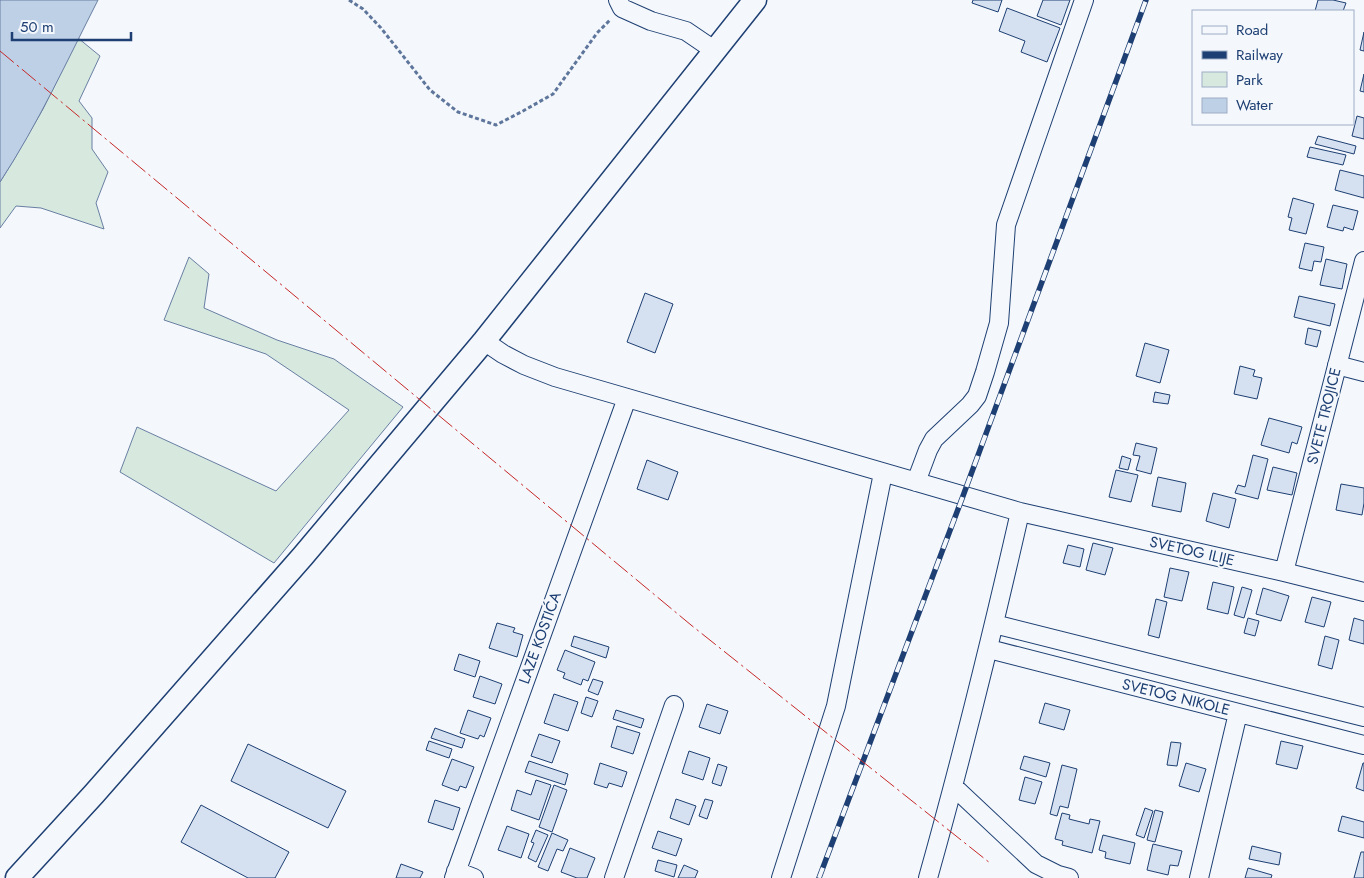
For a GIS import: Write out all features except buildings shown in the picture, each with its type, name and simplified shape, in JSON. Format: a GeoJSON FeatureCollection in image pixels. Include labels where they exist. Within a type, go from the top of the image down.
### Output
{"type":"FeatureCollection","features":[{"type":"Feature","properties":{"kind":"main road"},"geometry":{"type":"LineString","coordinates":[[18,878],[303,556],[484,341],[755,0]]}},
{"type":"Feature","properties":{"kind":"street"},"geometry":{"type":"LineString","coordinates":[[916,482],[934,439],[977,396],[999,323],[1006,225],[1084,0]]}},
{"type":"Feature","properties":{"kind":"street"},"geometry":{"type":"LineString","coordinates":[[620,4],[651,21],[686,32],[714,50]]}},
{"type":"Feature","properties":{"kind":"street","name":"SVETE TROJICE"},"geometry":{"type":"LineString","coordinates":[[1284,572],[1364,261]]}},
{"type":"Feature","properties":{"kind":"street","name":"SVETOG ILIJE"},"geometry":{"type":"LineString","coordinates":[[484,341],[524,365],[555,377],[1020,512],[1364,592]]}},
{"type":"Feature","properties":{"kind":"street"},"geometry":{"type":"LineString","coordinates":[[1337,365],[1364,372]]}},
{"type":"Feature","properties":{"kind":"street","name":"LAZE KOSTIĆA"},"geometry":{"type":"LineString","coordinates":[[455,874],[627,398]]}},
{"type":"Feature","properties":{"kind":"street"},"geometry":{"type":"LineString","coordinates":[[781,878],[836,706],[883,472]]}},
{"type":"Feature","properties":{"kind":"street"},"geometry":{"type":"LineString","coordinates":[[928,878],[954,787],[989,648],[1020,512]]}},
{"type":"Feature","properties":{"kind":"street"},"geometry":{"type":"LineString","coordinates":[[994,624],[1364,717]]}},
{"type":"Feature","properties":{"kind":"street","name":"SVETOG NIKOLE"},"geometry":{"type":"LineString","coordinates":[[989,648],[1364,746]]}},
{"type":"Feature","properties":{"kind":"street"},"geometry":{"type":"LineString","coordinates":[[614,878],[674,705]]}},
{"type":"Feature","properties":{"kind":"street"},"geometry":{"type":"LineString","coordinates":[[1199,878],[1238,713]]}},
{"type":"Feature","properties":{"kind":"street"},"geometry":{"type":"LineString","coordinates":[[954,787],[1036,864],[1058,875],[1069,878]]}},
{"type":"Feature","properties":{"kind":"street"},"geometry":{"type":"LineString","coordinates":[[455,874],[474,878]]}},
{"type":"Feature","properties":{"kind":"path"},"geometry":{"type":"LineString","coordinates":[[349,0],[363,9],[381,28],[430,90],[458,112],[496,125],[553,94],[620,4]]}},
{"type":"Feature","properties":{"kind":"green space"},"geometry":{"type":"Polygon","coordinates":[[[78,38],[100,56],[79,101],[92,118],[92,149],[108,172],[96,203],[104,229],[41,208],[16,206],[0,228],[0,182],[43,109],[78,38]]]}},
{"type":"Feature","properties":{"kind":"green space"},"geometry":{"type":"Polygon","coordinates":[[[189,257],[209,274],[204,308],[277,340],[334,359],[403,407],[274,563],[120,472],[137,427],[276,491],[349,410],[266,354],[164,320],[189,257]]]}},
{"type":"Feature","properties":{"kind":"water"},"geometry":{"type":"Polygon","coordinates":[[[0,0],[98,0],[40,115],[0,182],[0,0]]]}},
{"type":"Feature","properties":{"kind":"railway"},"geometry":{"type":"LineString","coordinates":[[819,878],[963,496],[1146,0]]}},
{"type":"Feature","properties":{"kind":"power"},"geometry":{"type":"LineString","coordinates":[[0,51],[691,625],[990,863]]}}]}
